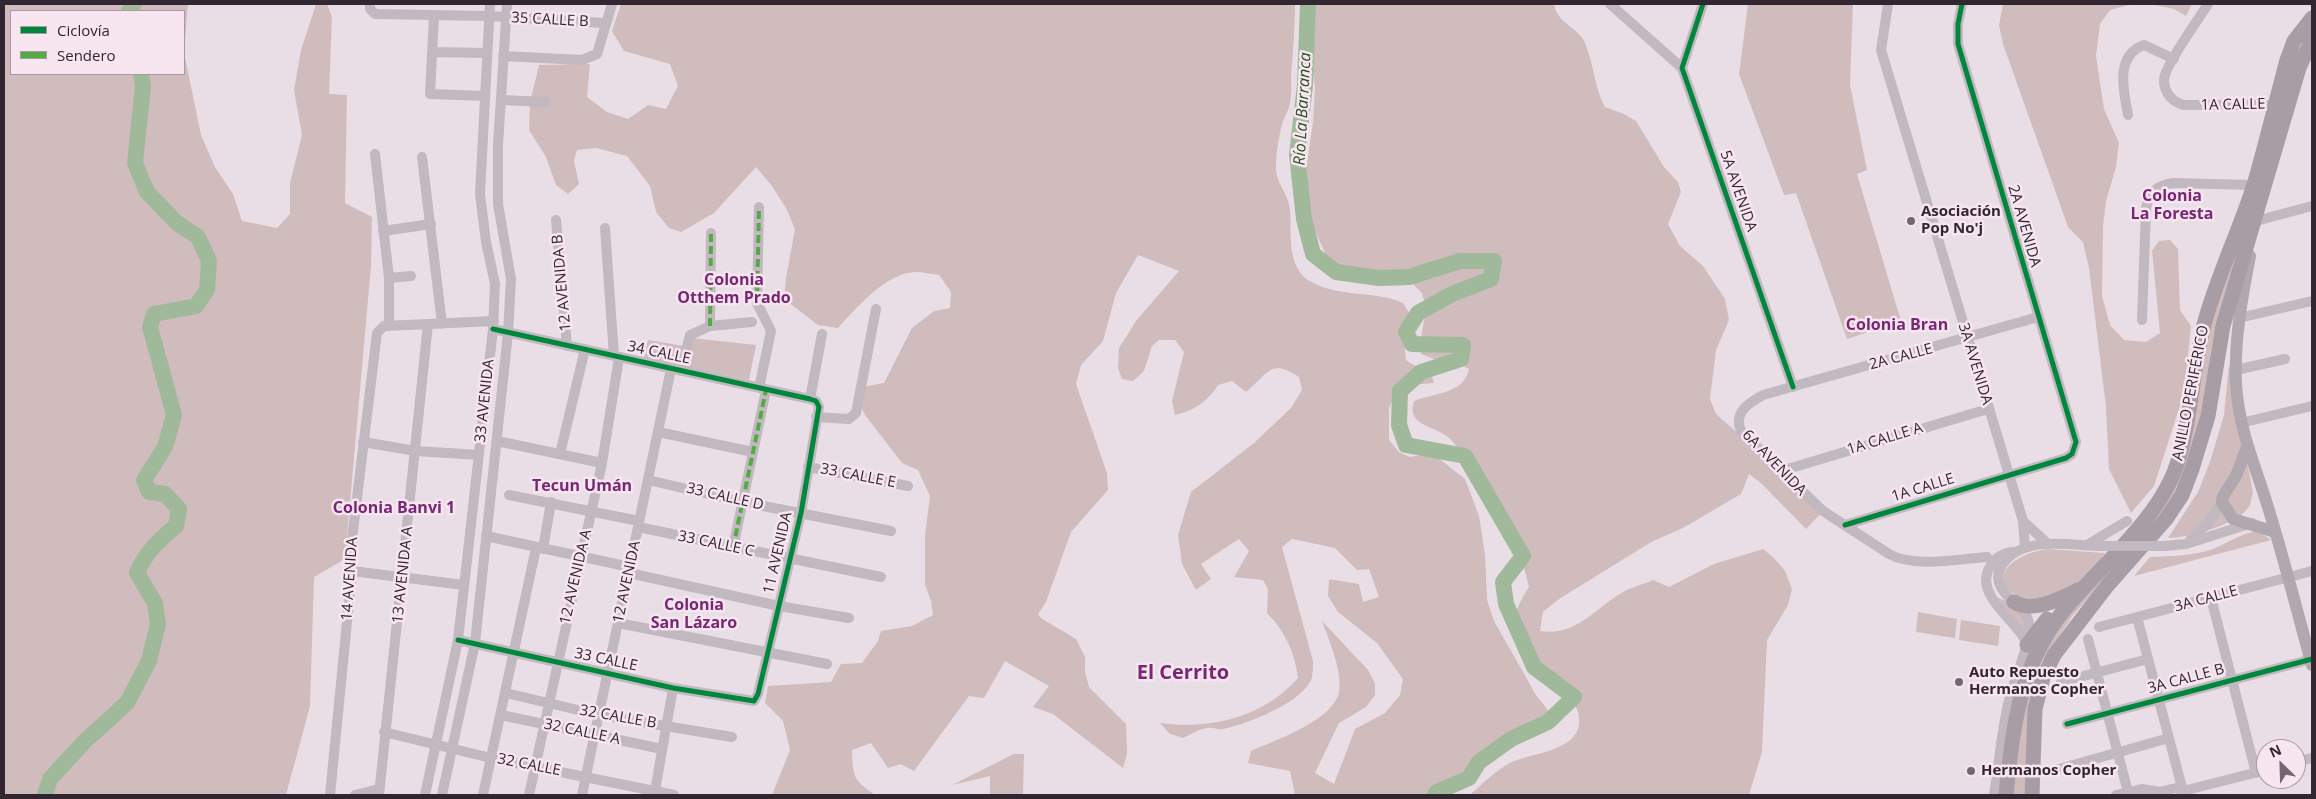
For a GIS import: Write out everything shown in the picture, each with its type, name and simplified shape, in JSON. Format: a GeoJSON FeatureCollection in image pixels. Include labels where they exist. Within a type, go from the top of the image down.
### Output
{"type":"FeatureCollection","features":[{"type":"Feature","properties":{"kind":"highway","name":"ANILLO PERIFÉRICO"},"geometry":{"type":"LineString","coordinates":[[2006,795],[2015,715],[2026,677],[2063,611],[2150,513],[2165,490],[2177,464],[2198,350],[2206,318],[2253,185],[2294,41],[2312,18]]}},
{"type":"Feature","properties":{"kind":"highway","name":"ANILLO PERIFÉRICO"},"geometry":{"type":"LineString","coordinates":[[2032,795],[2035,708],[2043,678],[2054,655],[2068,634],[2166,519],[2182,495],[2208,416],[2223,326],[2256,221],[2299,68],[2312,38]]}},
{"type":"Feature","properties":{"kind":"highway"},"geometry":{"type":"LineString","coordinates":[[2014,602],[2027,606],[2038,605],[2061,598],[2086,586]]}},
{"type":"Feature","properties":{"kind":"highway"},"geometry":{"type":"LineString","coordinates":[[2027,645],[2054,610],[2086,586]]}},
{"type":"Feature","properties":{"kind":"main road"},"geometry":{"type":"LineString","coordinates":[[2256,221],[2239,318],[2236,370],[2241,423],[2247,447],[2276,532],[2312,661]]}},
{"type":"Feature","properties":{"kind":"main road"},"geometry":{"type":"LineString","coordinates":[[2247,447],[2236,476],[2223,496],[2222,502],[2233,519],[2252,523],[2276,532]]}},
{"type":"Feature","properties":{"kind":"main road"},"geometry":{"type":"LineString","coordinates":[[2236,476],[2257,474]]}},
{"type":"Feature","properties":{"kind":"main road"},"geometry":{"type":"LineString","coordinates":[[2252,523],[2267,503]]}},
{"type":"Feature","properties":{"kind":"street","name":"35 CALLE B"},"geometry":{"type":"LineString","coordinates":[[370,4],[370,10],[375,14],[489,16],[604,23]]}},
{"type":"Feature","properties":{"kind":"street","name":"33 AVENIDA"},"geometry":{"type":"LineString","coordinates":[[425,795],[458,640],[493,325],[495,284],[486,242],[480,194],[490,4]]}},
{"type":"Feature","properties":{"kind":"street","name":"33 AVENIDA"},"geometry":{"type":"LineString","coordinates":[[442,795],[475,643],[508,333],[511,279],[498,204],[498,145],[507,4]]}},
{"type":"Feature","properties":{"kind":"street"},"geometry":{"type":"LineString","coordinates":[[504,56],[582,60],[596,54],[604,23],[612,4]]}},
{"type":"Feature","properties":{"kind":"street"},"geometry":{"type":"LineString","coordinates":[[1610,4],[1682,68],[1703,4]]}},
{"type":"Feature","properties":{"kind":"street","name":"3A AVENIDA"},"geometry":{"type":"LineString","coordinates":[[1888,4],[1881,50],[2009,476],[2022,521],[2025,548]]}},
{"type":"Feature","properties":{"kind":"street"},"geometry":{"type":"LineString","coordinates":[[2128,115],[2122,76],[2132,53],[2144,45],[2174,59],[2208,4]]}},
{"type":"Feature","properties":{"kind":"street","name":"2A AVENIDA"},"geometry":{"type":"LineString","coordinates":[[1961,5],[1958,24],[1958,44],[2076,442],[2072,454]]}},
{"type":"Feature","properties":{"kind":"street"},"geometry":{"type":"LineString","coordinates":[[434,16],[430,94],[485,96]]}},
{"type":"Feature","properties":{"kind":"street"},"geometry":{"type":"LineString","coordinates":[[432,52],[487,53]]}},
{"type":"Feature","properties":{"kind":"street","name":"1A CALLE"},"geometry":{"type":"LineString","coordinates":[[2174,59],[2165,74],[2165,88],[2170,97],[2177,103],[2191,106],[2254,103],[2275,105]]}},
{"type":"Feature","properties":{"kind":"street","name":"5A AVENIDA"},"geometry":{"type":"LineString","coordinates":[[1682,68],[1793,387]]}},
{"type":"Feature","properties":{"kind":"street"},"geometry":{"type":"LineString","coordinates":[[501,100],[546,102]]}},
{"type":"Feature","properties":{"kind":"street"},"geometry":{"type":"LineString","coordinates":[[375,154],[388,278],[390,326]]}},
{"type":"Feature","properties":{"kind":"street"},"geometry":{"type":"LineString","coordinates":[[422,157],[442,324]]}},
{"type":"Feature","properties":{"kind":"street"},"geometry":{"type":"LineString","coordinates":[[2142,320],[2146,209],[2150,194],[2155,189],[2173,183],[2253,185]]}},
{"type":"Feature","properties":{"kind":"street"},"geometry":{"type":"LineString","coordinates":[[2256,221],[2312,206]]}},
{"type":"Feature","properties":{"kind":"street"},"geometry":{"type":"LineString","coordinates":[[734,548],[753,452],[771,331],[757,303],[758,207]]}},
{"type":"Feature","properties":{"kind":"street","name":"12 AVENIDA B"},"geometry":{"type":"LineString","coordinates":[[556,220],[567,346]]}},
{"type":"Feature","properties":{"kind":"street"},"geometry":{"type":"LineString","coordinates":[[383,231],[431,224]]}},
{"type":"Feature","properties":{"kind":"street","name":"12 AVENIDA A"},"geometry":{"type":"LineString","coordinates":[[529,795],[556,662],[602,463],[617,357],[605,228]]}},
{"type":"Feature","properties":{"kind":"street"},"geometry":{"type":"LineString","coordinates":[[711,233],[710,326],[752,322]]}},
{"type":"Feature","properties":{"kind":"street"},"geometry":{"type":"LineString","coordinates":[[388,278],[411,276]]}},
{"type":"Feature","properties":{"kind":"street"},"geometry":{"type":"LineString","coordinates":[[2239,318],[2312,302]]}},
{"type":"Feature","properties":{"kind":"street"},"geometry":{"type":"LineString","coordinates":[[816,417],[849,419],[856,413],[876,309]]}},
{"type":"Feature","properties":{"kind":"street","name":"2A CALLE"},"geometry":{"type":"LineString","coordinates":[[1763,395],[1967,339],[2038,317]]}},
{"type":"Feature","properties":{"kind":"street","name":"34 CALLE"},"geometry":{"type":"LineString","coordinates":[[377,333],[380,328],[390,326],[428,324],[493,325],[508,333],[814,402]]}},
{"type":"Feature","properties":{"kind":"street","name":"13 AVENIDA A"},"geometry":{"type":"LineString","coordinates":[[379,792],[384,732],[403,579],[428,324]]}},
{"type":"Feature","properties":{"kind":"street","name":"12 AVENIDA"},"geometry":{"type":"LineString","coordinates":[[582,795],[658,432],[676,370],[688,337],[694,332],[710,326]]}},
{"type":"Feature","properties":{"kind":"street","name":"14 AVENIDA"},"geometry":{"type":"LineString","coordinates":[[330,795],[352,571],[349,564],[377,333]]}},
{"type":"Feature","properties":{"kind":"street","name":"11 AVENIDA"},"geometry":{"type":"LineString","coordinates":[[750,702],[754,701],[758,694],[801,513],[816,417],[814,402],[822,334]]}},
{"type":"Feature","properties":{"kind":"street","name":"12 AVENIDA B"},"geometry":{"type":"LineString","coordinates":[[560,454],[585,350]]}},
{"type":"Feature","properties":{"kind":"street"},"geometry":{"type":"LineString","coordinates":[[2236,370],[2285,360]]}},
{"type":"Feature","properties":{"kind":"street","name":"6A AVENIDA"},"geometry":{"type":"LineString","coordinates":[[1763,395],[1744,407],[1739,415],[1738,424],[1741,431],[1823,511],[1845,524]]}},
{"type":"Feature","properties":{"kind":"street"},"geometry":{"type":"LineString","coordinates":[[2241,423],[2312,406]]}},
{"type":"Feature","properties":{"kind":"street","name":"1A CALLE A"},"geometry":{"type":"LineString","coordinates":[[1781,471],[1988,409]]}},
{"type":"Feature","properties":{"kind":"street"},"geometry":{"type":"LineString","coordinates":[[658,432],[753,452]]}},
{"type":"Feature","properties":{"kind":"street"},"geometry":{"type":"LineString","coordinates":[[496,441],[602,463]]}},
{"type":"Feature","properties":{"kind":"street"},"geometry":{"type":"LineString","coordinates":[[363,442],[416,451],[479,455]]}},
{"type":"Feature","properties":{"kind":"street","name":"1A CALLE"},"geometry":{"type":"LineString","coordinates":[[1845,524],[2009,476],[2066,458],[2072,454]]}},
{"type":"Feature","properties":{"kind":"street","name":"33 CALLE E"},"geometry":{"type":"LineString","coordinates":[[808,467],[908,486]]}},
{"type":"Feature","properties":{"kind":"street","name":"33 CALLE D"},"geometry":{"type":"LineString","coordinates":[[648,480],[743,502],[891,531]]}},
{"type":"Feature","properties":{"kind":"street","name":"33 CALLE C"},"geometry":{"type":"LineString","coordinates":[[509,495],[592,510],[734,548],[881,577]]}},
{"type":"Feature","properties":{"kind":"street"},"geometry":{"type":"LineString","coordinates":[[483,795],[506,693],[512,652],[551,502]]}},
{"type":"Feature","properties":{"kind":"street"},"geometry":{"type":"LineString","coordinates":[[2186,544],[2207,524],[2222,502]]}},
{"type":"Feature","properties":{"kind":"street"},"geometry":{"type":"LineString","coordinates":[[2022,521],[2048,544]]}},
{"type":"Feature","properties":{"kind":"street"},"geometry":{"type":"LineString","coordinates":[[2087,546],[2127,521]]}},
{"type":"Feature","properties":{"kind":"street"},"geometry":{"type":"LineString","coordinates":[[2027,645],[2019,629],[1995,604],[1986,584],[1987,573],[1992,564],[2005,553],[2048,544],[2164,546],[2186,544],[2252,523]]}},
{"type":"Feature","properties":{"kind":"street"},"geometry":{"type":"LineString","coordinates":[[1845,524],[1879,548],[1899,559],[1914,561],[1987,557]]}},
{"type":"Feature","properties":{"kind":"street"},"geometry":{"type":"LineString","coordinates":[[486,536],[581,557],[779,606],[848,618]]}},
{"type":"Feature","properties":{"kind":"street"},"geometry":{"type":"LineString","coordinates":[[1994,795],[2008,706],[2017,671],[2027,645],[2029,619],[2004,592],[1998,578],[2001,566],[2014,552]]}},
{"type":"Feature","properties":{"kind":"street"},"geometry":{"type":"LineString","coordinates":[[352,571],[403,579],[464,585]]}},
{"type":"Feature","properties":{"kind":"street","name":"3A CALLE"},"geometry":{"type":"LineString","coordinates":[[2099,627],[2312,571]]}},
{"type":"Feature","properties":{"kind":"street"},"geometry":{"type":"LineString","coordinates":[[2211,598],[2232,680],[2256,755]]}},
{"type":"Feature","properties":{"kind":"street"},"geometry":{"type":"LineString","coordinates":[[2137,617],[2183,793]]}},
{"type":"Feature","properties":{"kind":"street"},"geometry":{"type":"LineString","coordinates":[[618,623],[827,664]]}},
{"type":"Feature","properties":{"kind":"street"},"geometry":{"type":"LineString","coordinates":[[2088,639],[2128,792]]}},
{"type":"Feature","properties":{"kind":"street","name":"33 CALLE"},"geometry":{"type":"LineString","coordinates":[[458,640],[673,688],[750,702]]}},
{"type":"Feature","properties":{"kind":"street"},"geometry":{"type":"LineString","coordinates":[[2061,682],[2148,659]]}},
{"type":"Feature","properties":{"kind":"street","name":"3A CALLE B"},"geometry":{"type":"LineString","coordinates":[[2067,724],[2232,680],[2312,661]]}},
{"type":"Feature","properties":{"kind":"street"},"geometry":{"type":"LineString","coordinates":[[655,791],[668,726],[673,688]]}},
{"type":"Feature","properties":{"kind":"street","name":"32 CALLE B"},"geometry":{"type":"LineString","coordinates":[[506,693],[599,715],[732,737]]}},
{"type":"Feature","properties":{"kind":"street","name":"32 CALLE A"},"geometry":{"type":"LineString","coordinates":[[501,715],[662,749]]}},
{"type":"Feature","properties":{"kind":"street","name":"32 CALLE"},"geometry":{"type":"LineString","coordinates":[[384,732],[491,758],[673,795]]}},
{"type":"Feature","properties":{"kind":"street"},"geometry":{"type":"LineString","coordinates":[[2059,769],[2169,738]]}},
{"type":"Feature","properties":{"kind":"street"},"geometry":{"type":"LineString","coordinates":[[2183,793],[2256,772]]}},
{"type":"Feature","properties":{"kind":"street"},"geometry":{"type":"LineString","coordinates":[[2116,795],[2149,789],[2160,792],[2176,788],[2183,793]]}},
{"type":"Feature","properties":{"kind":"street"},"geometry":{"type":"LineString","coordinates":[[355,795],[379,792]]}},
{"type":"Feature","properties":{"kind":"shaded area"},"geometry":{"type":"Polygon","coordinates":[[[4,4],[188,4],[185,41],[185,10],[10,10],[10,75],[185,75],[185,58],[201,135],[215,167],[233,194],[242,221],[277,228],[290,214],[290,183],[302,135],[294,90],[301,50],[316,4],[327,4],[332,17],[329,94],[347,95],[345,203],[372,217],[371,266],[345,559],[314,577],[310,706],[286,795],[4,795],[4,4]]]}},
{"type":"Feature","properties":{"kind":"shaded area"},"geometry":{"type":"Polygon","coordinates":[[[621,4],[1295,4],[1291,100],[1281,129],[1277,150],[1276,172],[1289,203],[1291,248],[1296,266],[1301,274],[1319,286],[1343,292],[1392,299],[1403,303],[1409,313],[1404,339],[1406,360],[1427,372],[1434,383],[1411,385],[1396,393],[1389,408],[1389,440],[1399,452],[1410,457],[1432,453],[1465,479],[1479,516],[1485,555],[1487,600],[1494,621],[1534,693],[1548,711],[1542,726],[1532,736],[1478,760],[1436,795],[1295,795],[1290,771],[1248,763],[1251,751],[1299,730],[1312,722],[1332,706],[1338,696],[1340,688],[1338,669],[1322,621],[1368,670],[1375,683],[1375,695],[1366,707],[1339,723],[1315,773],[1334,784],[1355,729],[1385,713],[1400,695],[1403,679],[1377,643],[1338,612],[1328,596],[1329,579],[1359,584],[1363,602],[1379,597],[1369,569],[1357,570],[1335,548],[1292,539],[1282,547],[1313,661],[1312,677],[1307,686],[1299,695],[1287,703],[1260,717],[1233,727],[1205,729],[1183,738],[1170,734],[1160,723],[1198,724],[1235,718],[1269,702],[1298,678],[1292,651],[1279,627],[1267,613],[1268,589],[1263,580],[1234,577],[1249,551],[1239,539],[1201,564],[1211,579],[1196,590],[1182,564],[1178,535],[1191,492],[1254,443],[1291,408],[1302,390],[1299,377],[1289,371],[1276,368],[1265,374],[1246,392],[1232,381],[1218,385],[1210,396],[1200,404],[1188,411],[1175,415],[1172,401],[1184,352],[1175,340],[1159,340],[1152,346],[1144,371],[1133,381],[1122,379],[1118,368],[1119,348],[1136,321],[1179,271],[1138,255],[1116,293],[1103,341],[1081,365],[1076,384],[1107,473],[1108,490],[1071,532],[1046,602],[1038,614],[1041,618],[1076,639],[1085,657],[1085,672],[1089,687],[1126,724],[1127,754],[1123,768],[1053,714],[1033,707],[1049,686],[1005,661],[984,698],[969,696],[914,771],[901,764],[888,768],[871,743],[852,750],[855,776],[861,784],[873,793],[872,795],[772,795],[790,750],[783,721],[765,703],[768,686],[831,682],[841,664],[862,663],[878,641],[881,631],[912,626],[933,615],[931,601],[925,585],[925,535],[930,496],[918,470],[902,463],[865,415],[856,397],[862,387],[884,383],[912,328],[934,311],[950,308],[951,292],[939,275],[919,272],[905,274],[883,284],[873,292],[838,328],[818,325],[784,299],[795,229],[786,208],[772,186],[756,167],[714,213],[681,232],[669,228],[656,212],[650,186],[627,156],[596,148],[577,150],[574,161],[579,184],[568,194],[556,185],[546,157],[529,130],[530,103],[539,65],[590,64],[587,97],[607,112],[628,119],[648,105],[666,109],[678,86],[670,64],[624,51],[612,31],[621,4]]]}},
{"type":"Feature","properties":{"kind":"shaded area"},"geometry":{"type":"Polygon","coordinates":[[[1310,4],[1554,4],[1559,16],[1578,33],[1585,43],[1605,107],[1636,121],[1664,167],[1678,182],[1681,192],[1668,224],[1680,246],[1703,266],[1725,299],[1729,320],[1716,350],[1710,399],[1716,414],[1824,510],[1806,529],[1761,483],[1749,474],[1741,494],[1683,528],[1653,541],[1559,599],[1543,612],[1540,631],[1553,632],[1576,625],[1616,596],[1653,580],[1669,587],[1714,564],[1763,549],[1785,571],[1792,589],[1788,605],[1767,640],[1762,752],[1749,795],[1470,795],[1493,774],[1508,764],[1557,748],[1566,743],[1578,729],[1578,712],[1566,692],[1544,674],[1532,651],[1521,638],[1517,629],[1517,610],[1529,587],[1521,556],[1459,449],[1448,437],[1422,424],[1414,415],[1414,401],[1455,388],[1466,377],[1469,369],[1453,361],[1439,361],[1421,354],[1420,345],[1426,308],[1422,293],[1411,282],[1361,274],[1329,261],[1314,229],[1304,184],[1313,122],[1315,87],[1311,58],[1310,4]]]}},
{"type":"Feature","properties":{"kind":"shaded area"},"geometry":{"type":"Polygon","coordinates":[[[1748,4],[1853,4],[1850,85],[1867,170],[1857,174],[1901,321],[1847,339],[1796,193],[1784,195],[1739,74],[1748,4]]]}},
{"type":"Feature","properties":{"kind":"shaded area"},"geometry":{"type":"Polygon","coordinates":[[[2003,4],[2133,4],[2110,10],[2100,24],[2096,56],[2104,109],[2119,143],[2116,167],[2106,201],[2103,226],[2102,296],[2110,325],[2124,340],[2146,342],[2160,333],[2152,251],[2159,241],[2170,240],[2178,249],[2180,310],[2191,326],[2186,375],[2179,409],[2154,486],[2131,513],[2109,469],[2106,407],[2089,268],[2083,242],[2068,227],[2003,44],[1999,25],[2003,4]]]}},
{"type":"Feature","properties":{"kind":"shaded area"},"geometry":{"type":"Polygon","coordinates":[[[2133,4],[2192,4],[2186,16],[2174,9],[2155,5],[2133,4]]]}},
{"type":"Feature","properties":{"kind":"shaded area"},"geometry":{"type":"Polygon","coordinates":[[[2256,190],[2214,336],[2210,356],[2205,415],[2189,468],[2160,519],[2073,615],[2041,663],[2031,700],[2028,795],[2012,795],[2024,698],[2050,638],[2169,491],[2200,351],[2256,190]]]}},
{"type":"Feature","properties":{"kind":"shaded area"},"geometry":{"type":"Polygon","coordinates":[[[692,338],[756,345],[749,380],[687,367],[692,338]]]}},
{"type":"Feature","properties":{"kind":"shaded area"},"geometry":{"type":"Polygon","coordinates":[[[648,340],[684,346],[678,367],[644,359],[648,340]]]}},
{"type":"Feature","properties":{"kind":"shaded area"},"geometry":{"type":"Polygon","coordinates":[[[2229,364],[2253,493],[2250,505],[2242,514],[2222,525],[2187,536],[2168,538],[2198,492],[2210,462],[2224,415],[2229,364]]]}},
{"type":"Feature","properties":{"kind":"shaded area"},"geometry":{"type":"Polygon","coordinates":[[[2258,531],[2271,540],[2134,576],[2150,557],[2198,553],[2219,547],[2240,536],[2258,531]]]}},
{"type":"Feature","properties":{"kind":"shaded area"},"geometry":{"type":"Polygon","coordinates":[[[2047,549],[2105,553],[2083,581],[2055,595],[2036,598],[2020,597],[2010,591],[2004,583],[2004,573],[2011,564],[2025,555],[2047,549]]]}},
{"type":"Feature","properties":{"kind":"shaded area"},"geometry":{"type":"Polygon","coordinates":[[[1997,597],[2010,603],[2023,615],[2026,633],[1997,597]]]}},
{"type":"Feature","properties":{"kind":"shaded area"},"geometry":{"type":"Polygon","coordinates":[[[1918,612],[1957,619],[1955,638],[1916,632],[1918,612]]]}},
{"type":"Feature","properties":{"kind":"shaded area"},"geometry":{"type":"Polygon","coordinates":[[[1961,620],[2000,626],[1998,646],[1959,640],[1961,620]]]}},
{"type":"Feature","properties":{"kind":"shaded area"},"geometry":{"type":"Polygon","coordinates":[[[1014,754],[1024,754],[1023,795],[990,795],[990,776],[952,785],[1014,754]]]}},
{"type":"Feature","properties":{"kind":"waterway"},"geometry":{"type":"LineString","coordinates":[[130,10],[134,4]]}},
{"type":"Feature","properties":{"kind":"waterway","name":"Río La Barranca"},"geometry":{"type":"LineString","coordinates":[[1308,4],[1305,85],[1297,155],[1304,219],[1313,254],[1336,272],[1379,278],[1409,277],[1460,261],[1494,261],[1491,279],[1452,294],[1418,313],[1406,332],[1412,344],[1463,345],[1461,359],[1421,372],[1400,391],[1399,425],[1406,445],[1465,456],[1523,556],[1503,582],[1506,604],[1534,667],[1574,697],[1548,722],[1511,739],[1479,762],[1469,778],[1437,792],[1435,795]]}},
{"type":"Feature","properties":{"kind":"waterway"},"geometry":{"type":"LineString","coordinates":[[45,795],[50,779],[85,741],[127,703],[149,661],[158,624],[155,603],[137,573],[153,547],[176,526],[179,509],[165,494],[149,492],[144,480],[165,447],[174,415],[150,327],[154,314],[196,306],[207,290],[209,261],[198,237],[177,223],[147,192],[135,163],[143,86],[141,75]]}},
{"type":"Feature","properties":{"kind":"marked path"},"geometry":{"type":"LineString","coordinates":[[757,303],[759,207]]}},
{"type":"Feature","properties":{"kind":"marked path"},"geometry":{"type":"LineString","coordinates":[[710,326],[711,233]]}},
{"type":"Feature","properties":{"kind":"marked path"},"geometry":{"type":"LineString","coordinates":[[733,548],[766,390]]}},
{"type":"Feature","properties":{"kind":"cycle path"},"geometry":{"type":"LineString","coordinates":[[1703,4],[1682,68],[1793,387]]}},
{"type":"Feature","properties":{"kind":"cycle path"},"geometry":{"type":"LineString","coordinates":[[1845,525],[2066,458],[2072,454],[2076,442],[1958,44],[1958,24],[1962,4]]}},
{"type":"Feature","properties":{"kind":"cycle path"},"geometry":{"type":"LineString","coordinates":[[458,640],[673,688],[754,701],[758,694],[801,513],[819,407],[816,401],[810,399],[493,329]]}},
{"type":"Feature","properties":{"kind":"cycle path"},"geometry":{"type":"LineString","coordinates":[[2067,724],[2312,659]]}},
{"type":"Feature","properties":{"kind":"place","name":"Asociación Pop No'j"},"geometry":{"type":"Point","coordinates":[1911,221]}},
{"type":"Feature","properties":{"kind":"place","name":"Auto Repuesto Hermanos Copher"},"geometry":{"type":"Point","coordinates":[1959,682]}},
{"type":"Feature","properties":{"kind":"place","name":"Hermanos Copher"},"geometry":{"type":"Point","coordinates":[1971,771]}},
{"type":"Feature","properties":{"kind":"district","name":"Colonia La Foresta"},"geometry":{"type":"Point","coordinates":[2172,205]}},
{"type":"Feature","properties":{"kind":"district","name":"Colonia Otthem Prado"},"geometry":{"type":"Point","coordinates":[734,289]}},
{"type":"Feature","properties":{"kind":"district","name":"Colonia Bran"},"geometry":{"type":"Point","coordinates":[1897,325]}},
{"type":"Feature","properties":{"kind":"district","name":"Tecun Umán"},"geometry":{"type":"Point","coordinates":[582,486]}},
{"type":"Feature","properties":{"kind":"district","name":"Colonia Banvi 1"},"geometry":{"type":"Point","coordinates":[394,508]}},
{"type":"Feature","properties":{"kind":"district","name":"Colonia San Lázaro"},"geometry":{"type":"Point","coordinates":[694,614]}},
{"type":"Feature","properties":{"kind":"district","name":"El Cerrito"},"geometry":{"type":"Point","coordinates":[1183,673]}}]}
